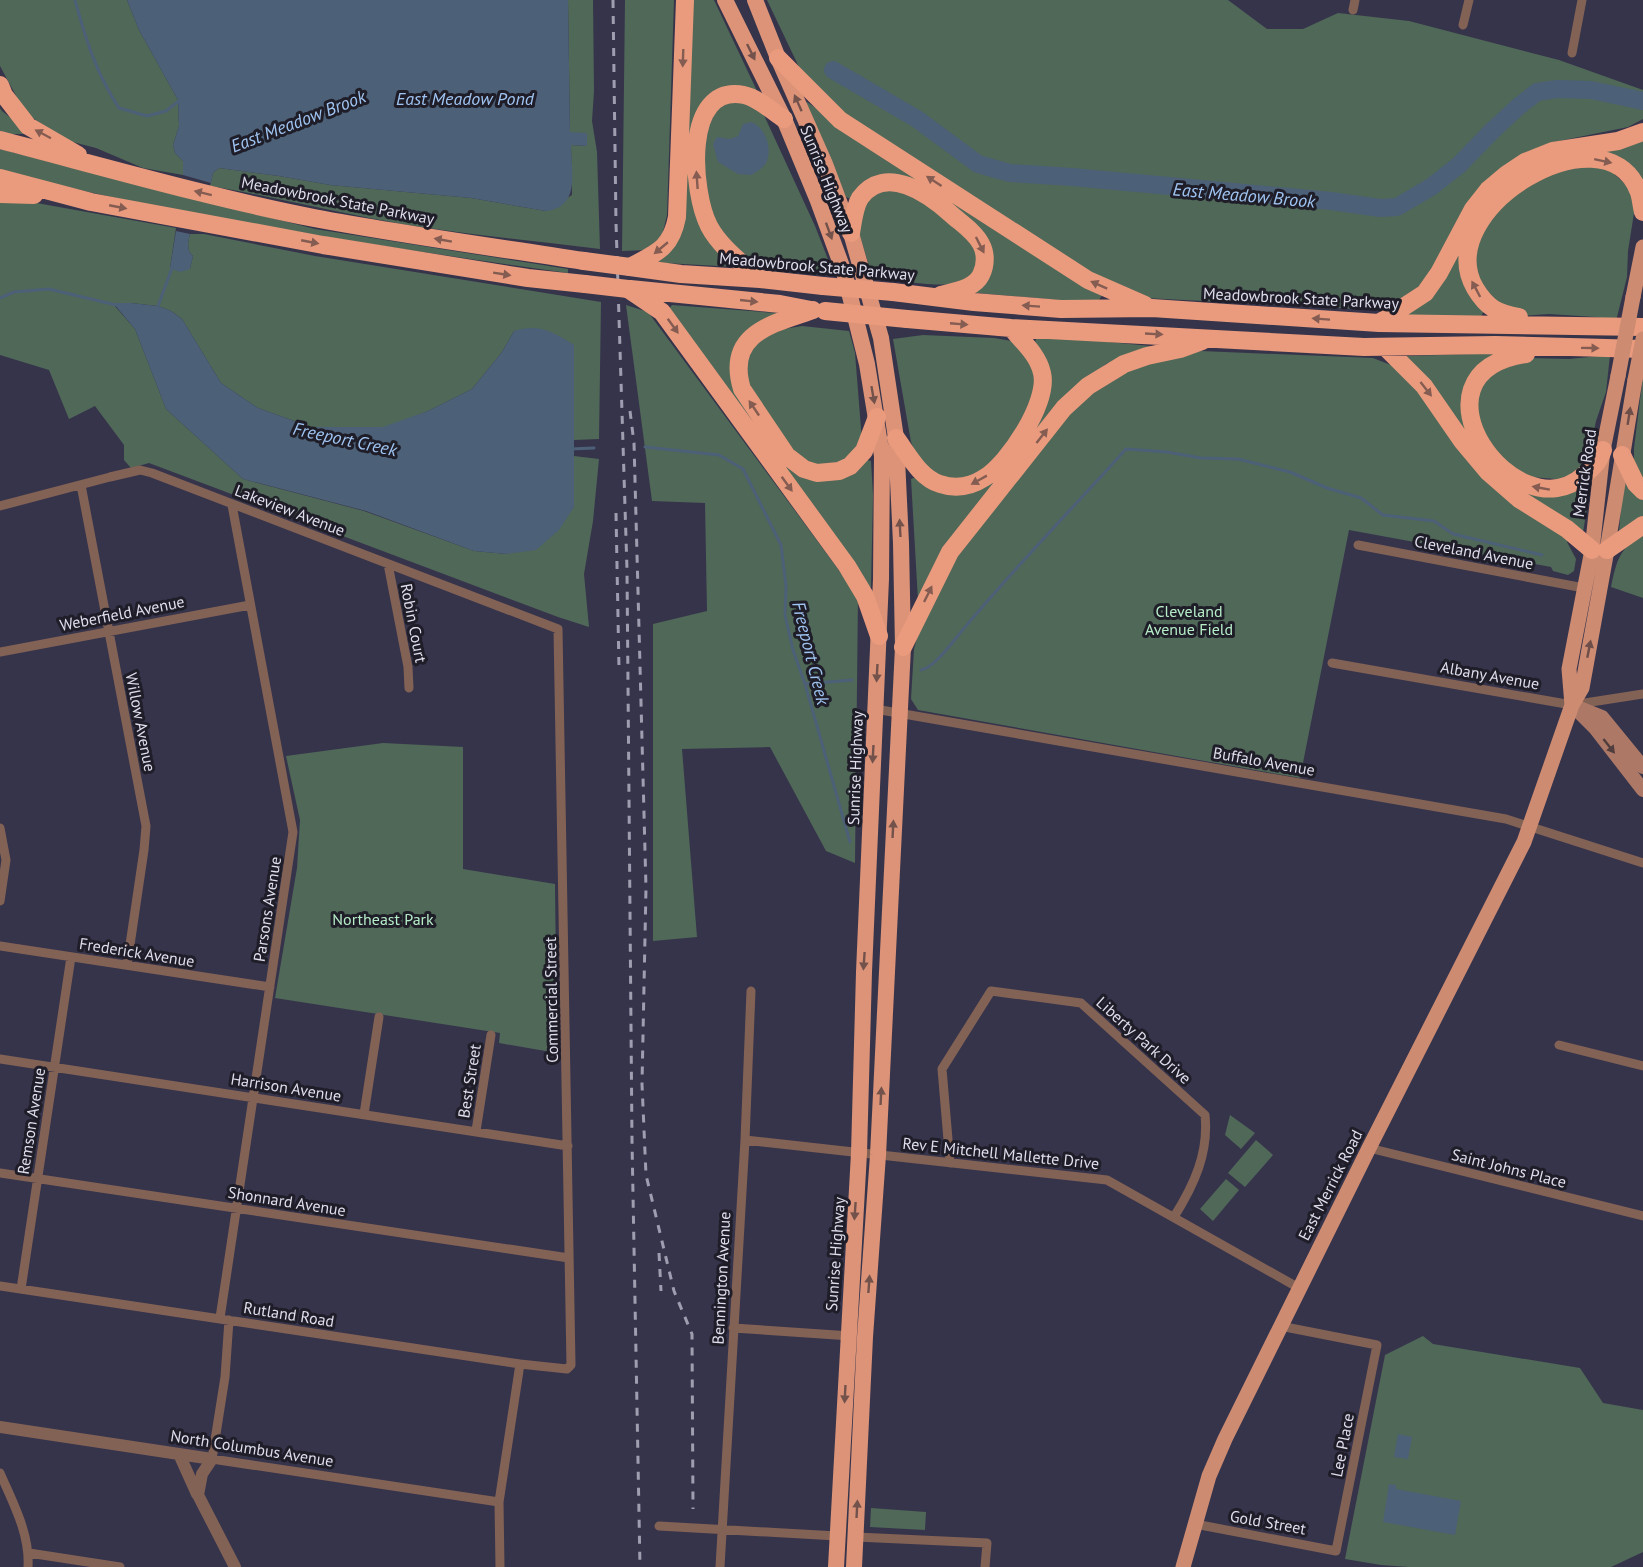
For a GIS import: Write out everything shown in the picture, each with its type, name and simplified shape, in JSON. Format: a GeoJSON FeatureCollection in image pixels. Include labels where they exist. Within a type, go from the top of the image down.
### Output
{"type":"FeatureCollection","features":[{"type":"Feature","properties":{"kind":"highway"},"geometry":{"type":"LineString","coordinates":[[630,267],[663,248],[675,231],[686,0]]}},
{"type":"Feature","properties":{"kind":"highway","name":"Sunrise Highway"},"geometry":{"type":"LineString","coordinates":[[725,0],[784,119],[844,272],[867,364],[877,417],[883,486],[859,1153],[836,1567]]}},
{"type":"Feature","properties":{"kind":"highway","name":"Sunrise Highway"},"geometry":{"type":"LineString","coordinates":[[755,0],[825,164],[851,233],[881,338],[896,438],[903,646],[878,1155],[865,1337],[854,1567]]}},
{"type":"Feature","properties":{"kind":"highway"},"geometry":{"type":"LineString","coordinates":[[778,58],[840,120],[1088,280],[1152,308]]}},
{"type":"Feature","properties":{"kind":"highway"},"geometry":{"type":"LineString","coordinates":[[0,85],[4,95],[28,126],[93,164]]}},
{"type":"Feature","properties":{"kind":"highway"},"geometry":{"type":"LineString","coordinates":[[760,279],[723,246],[709,227],[700,203],[697,186],[700,124],[704,112],[714,102],[732,94],[752,97],[784,119]]}},
{"type":"Feature","properties":{"kind":"highway"},"geometry":{"type":"LineString","coordinates":[[1379,323],[1425,293],[1440,273],[1473,209],[1488,190],[1507,174],[1525,162],[1553,151],[1618,141],[1643,132]]}},
{"type":"Feature","properties":{"kind":"highway","name":"Meadowbrook State Parkway"},"geometry":{"type":"LineString","coordinates":[[0,140],[204,193],[314,218],[455,242],[681,274],[760,279],[1061,309],[1152,308],[1379,323],[1643,327]]}},
{"type":"Feature","properties":{"kind":"highway"},"geometry":{"type":"LineString","coordinates":[[1564,326],[1498,313],[1482,299],[1472,282],[1468,267],[1472,238],[1484,217],[1499,199],[1524,179],[1550,167],[1587,158],[1617,165],[1629,176],[1638,189],[1643,212]]}},
{"type":"Feature","properties":{"kind":"highway"},"geometry":{"type":"LineString","coordinates":[[0,178],[74,198],[323,245],[528,278],[780,304],[819,311],[1011,328],[1151,334],[1205,340],[1385,347],[1495,345],[1643,349]]}},
{"type":"Feature","properties":{"kind":"highway"},"geometry":{"type":"LineString","coordinates":[[851,233],[854,212],[860,199],[868,190],[878,185],[892,182],[909,186],[943,207],[981,243],[985,261],[979,278],[972,285],[936,296]]}},
{"type":"Feature","properties":{"kind":"highway"},"geometry":{"type":"LineString","coordinates":[[0,194],[74,198]]}},
{"type":"Feature","properties":{"kind":"highway"},"geometry":{"type":"LineString","coordinates":[[628,289],[662,312],[847,566],[865,596],[879,636]]}},
{"type":"Feature","properties":{"kind":"highway"},"geometry":{"type":"LineString","coordinates":[[819,311],[766,326],[751,337],[742,350],[738,364],[742,389],[787,456],[804,469],[817,473],[839,471],[850,466],[864,452],[877,417]]}},
{"type":"Feature","properties":{"kind":"highway"},"geometry":{"type":"LineString","coordinates":[[896,438],[923,474],[937,483],[950,487],[970,485],[990,474],[1026,428],[1042,390],[1042,372],[1037,359],[1011,328]]}},
{"type":"Feature","properties":{"kind":"highway"},"geometry":{"type":"LineString","coordinates":[[903,646],[950,552],[1064,408],[1088,386],[1124,364],[1205,340]]}},
{"type":"Feature","properties":{"kind":"highway"},"geometry":{"type":"LineString","coordinates":[[1385,347],[1424,386],[1462,441],[1488,472],[1520,499],[1600,550],[1643,525]]}},
{"type":"Feature","properties":{"kind":"highway"},"geometry":{"type":"LineString","coordinates":[[1565,347],[1507,356],[1482,371],[1471,390],[1468,404],[1468,415],[1473,431],[1498,463],[1525,484],[1541,489],[1565,487],[1579,479],[1599,461],[1603,450]]}},
{"type":"Feature","properties":{"kind":"highway"},"geometry":{"type":"LineString","coordinates":[[1622,455],[1636,484],[1643,491]]}},
{"type":"Feature","properties":{"kind":"main road","name":"Merrick Road"},"geometry":{"type":"LineString","coordinates":[[1572,705],[1569,669],[1584,588],[1600,550],[1603,450],[1643,247]]}},
{"type":"Feature","properties":{"kind":"main road","name":"Merrick Road"},"geometry":{"type":"LineString","coordinates":[[1530,828],[1572,705],[1581,688],[1600,550],[1622,455],[1643,339]]}},
{"type":"Feature","properties":{"kind":"main road"},"geometry":{"type":"LineString","coordinates":[[1572,705],[1602,717],[1643,767]]}},
{"type":"Feature","properties":{"kind":"main road"},"geometry":{"type":"LineString","coordinates":[[1572,705],[1595,728],[1643,790]]}},
{"type":"Feature","properties":{"kind":"main road","name":"East Merrick Road"},"geometry":{"type":"LineString","coordinates":[[1183,1567],[1209,1476],[1225,1439],[1530,828]]}},
{"type":"Feature","properties":{"kind":"street"},"geometry":{"type":"LineString","coordinates":[[1353,10],[1355,0]]}},
{"type":"Feature","properties":{"kind":"street"},"geometry":{"type":"LineString","coordinates":[[1463,25],[1469,0]]}},
{"type":"Feature","properties":{"kind":"street"},"geometry":{"type":"LineString","coordinates":[[1572,53],[1582,0]]}},
{"type":"Feature","properties":{"kind":"street","name":"Lakeview Avenue"},"geometry":{"type":"LineString","coordinates":[[0,506],[140,471],[152,473],[558,629],[558,635]]}},
{"type":"Feature","properties":{"kind":"street","name":"Willow Avenue"},"geometry":{"type":"LineString","coordinates":[[81,485],[146,826],[126,965]]}},
{"type":"Feature","properties":{"kind":"street","name":"Parsons Avenue"},"geometry":{"type":"LineString","coordinates":[[212,1459],[225,1377],[225,1319],[237,1208],[293,831],[232,505]]}},
{"type":"Feature","properties":{"kind":"street","name":"Cleveland Avenue"},"geometry":{"type":"LineString","coordinates":[[1358,545],[1584,588]]}},
{"type":"Feature","properties":{"kind":"street","name":"Robin Court"},"geometry":{"type":"LineString","coordinates":[[388,564],[408,667],[409,688]]}},
{"type":"Feature","properties":{"kind":"street","name":"Weberfield Avenue"},"geometry":{"type":"LineString","coordinates":[[0,652],[250,605]]}},
{"type":"Feature","properties":{"kind":"street","name":"Commercial Street"},"geometry":{"type":"LineString","coordinates":[[558,635],[571,1365]]}},
{"type":"Feature","properties":{"kind":"street","name":"Albany Avenue"},"geometry":{"type":"LineString","coordinates":[[1332,663],[1572,705],[1643,694]]}},
{"type":"Feature","properties":{"kind":"street","name":"Buffalo Avenue"},"geometry":{"type":"LineString","coordinates":[[875,709],[1506,819],[1643,863]]}},
{"type":"Feature","properties":{"kind":"street"},"geometry":{"type":"LineString","coordinates":[[0,828],[6,860],[0,901]]}},
{"type":"Feature","properties":{"kind":"street","name":"Frederick Avenue"},"geometry":{"type":"LineString","coordinates":[[0,946],[270,987]]}},
{"type":"Feature","properties":{"kind":"street","name":"Remson Avenue"},"geometry":{"type":"LineString","coordinates":[[21,1289],[71,957]]}},
{"type":"Feature","properties":{"kind":"street","name":"Bennington Avenue"},"geometry":{"type":"LineString","coordinates":[[720,1567],[745,1140],[751,991]]}},
{"type":"Feature","properties":{"kind":"street","name":"Liberty Park Drive"},"geometry":{"type":"LineString","coordinates":[[950,1163],[942,1069],[991,991],[1081,1003],[1205,1115],[1207,1133],[1204,1156],[1190,1191],[1174,1217]]}},
{"type":"Feature","properties":{"kind":"street"},"geometry":{"type":"LineString","coordinates":[[364,1114],[379,1017]]}},
{"type":"Feature","properties":{"kind":"street","name":"Best Street"},"geometry":{"type":"LineString","coordinates":[[476,1131],[491,1035]]}},
{"type":"Feature","properties":{"kind":"street"},"geometry":{"type":"LineString","coordinates":[[1559,1045],[1643,1066]]}},
{"type":"Feature","properties":{"kind":"street","name":"Harrison Avenue"},"geometry":{"type":"LineString","coordinates":[[0,1059],[568,1146]]}},
{"type":"Feature","properties":{"kind":"street","name":"Rev E Mitchell Mallette Drive"},"geometry":{"type":"LineString","coordinates":[[745,1140],[1107,1180],[1299,1288]]}},
{"type":"Feature","properties":{"kind":"street","name":"Saint Johns Place"},"geometry":{"type":"LineString","coordinates":[[1369,1148],[1643,1216]]}},
{"type":"Feature","properties":{"kind":"street","name":"Shonnard Avenue"},"geometry":{"type":"LineString","coordinates":[[0,1173],[569,1258]]}},
{"type":"Feature","properties":{"kind":"street","name":"Rutland Road"},"geometry":{"type":"LineString","coordinates":[[0,1286],[520,1364],[567,1369],[571,1365]]}},
{"type":"Feature","properties":{"kind":"street","name":"Lee Place"},"geometry":{"type":"LineString","coordinates":[[1280,1326],[1377,1345],[1336,1551]]}},
{"type":"Feature","properties":{"kind":"street"},"geometry":{"type":"LineString","coordinates":[[734,1328],[865,1337]]}},
{"type":"Feature","properties":{"kind":"street"},"geometry":{"type":"LineString","coordinates":[[500,1567],[499,1502],[520,1364]]}},
{"type":"Feature","properties":{"kind":"street","name":"North Columbus Avenue"},"geometry":{"type":"LineString","coordinates":[[0,1427],[499,1502]]}},
{"type":"Feature","properties":{"kind":"street"},"geometry":{"type":"LineString","coordinates":[[179,1454],[235,1567]]}},
{"type":"Feature","properties":{"kind":"street"},"geometry":{"type":"LineString","coordinates":[[198,1496],[202,1474],[212,1459]]}},
{"type":"Feature","properties":{"kind":"street"},"geometry":{"type":"LineString","coordinates":[[0,1473],[15,1508],[29,1553],[28,1567]]}},
{"type":"Feature","properties":{"kind":"street","name":"Gold Street"},"geometry":{"type":"LineString","coordinates":[[1195,1524],[1336,1551]]}},
{"type":"Feature","properties":{"kind":"street"},"geometry":{"type":"LineString","coordinates":[[659,1526],[837,1536]]}},
{"type":"Feature","properties":{"kind":"street"},"geometry":{"type":"LineString","coordinates":[[856,1537],[987,1543],[985,1567]]}},
{"type":"Feature","properties":{"kind":"street"},"geometry":{"type":"LineString","coordinates":[[29,1553],[120,1567]]}},
{"type":"Feature","properties":{"kind":"green space"},"geometry":{"type":"Polygon","coordinates":[[[0,0],[127,0],[139,30],[178,100],[179,126],[173,145],[175,153],[183,161],[183,175],[143,168],[96,148],[65,140],[30,116],[20,103],[0,66],[0,0]]]}},
{"type":"Feature","properties":{"kind":"green space"},"geometry":{"type":"Polygon","coordinates":[[[568,0],[593,0],[592,121],[597,152],[600,249],[408,225],[210,186],[213,173],[219,168],[330,185],[471,198],[546,211],[572,195],[571,145],[587,146],[570,132],[568,0]]]}},
{"type":"Feature","properties":{"kind":"green space"},"geometry":{"type":"Polygon","coordinates":[[[625,0],[674,0],[667,215],[662,236],[647,250],[622,251],[625,0]]]}},
{"type":"Feature","properties":{"kind":"green space"},"geometry":{"type":"Polygon","coordinates":[[[690,0],[714,0],[758,93],[713,95],[691,179],[736,267],[647,262],[670,246],[690,0]]]}},
{"type":"Feature","properties":{"kind":"green space"},"geometry":{"type":"Polygon","coordinates":[[[767,0],[1228,0],[1267,29],[1303,29],[1338,13],[1409,21],[1559,60],[1643,90],[1643,119],[1628,127],[1554,142],[1427,281],[1402,301],[1376,310],[1145,298],[1117,287],[1076,263],[841,114],[799,67],[767,0]]]}},
{"type":"Feature","properties":{"kind":"green space"},"geometry":{"type":"Polygon","coordinates":[[[735,98],[763,113],[815,226],[833,272],[794,271],[753,262],[731,247],[707,213],[701,184],[707,115],[735,98]]]}},
{"type":"Feature","properties":{"kind":"green space"},"geometry":{"type":"Polygon","coordinates":[[[807,102],[1103,294],[1099,300],[1071,301],[965,292],[989,260],[899,177],[851,199],[846,197],[805,103],[807,102]]]}},
{"type":"Feature","properties":{"kind":"green space"},"geometry":{"type":"Polygon","coordinates":[[[0,108],[31,134],[10,134],[0,131],[0,108]]]}},
{"type":"Feature","properties":{"kind":"green space"},"geometry":{"type":"Polygon","coordinates":[[[1643,136],[1643,196],[1628,168],[1604,155],[1573,155],[1540,165],[1509,184],[1484,209],[1467,238],[1464,269],[1469,286],[1484,310],[1481,317],[1398,317],[1399,313],[1421,301],[1433,290],[1480,206],[1505,180],[1544,157],[1612,145],[1643,136]]]}},
{"type":"Feature","properties":{"kind":"green space"},"geometry":{"type":"Polygon","coordinates":[[[0,149],[315,229],[568,269],[568,273],[283,230],[70,188],[0,171],[0,149]]]}},
{"type":"Feature","properties":{"kind":"green space"},"geometry":{"type":"Polygon","coordinates":[[[1604,165],[1633,191],[1634,213],[1628,251],[1627,277],[1616,321],[1549,314],[1520,316],[1504,312],[1472,273],[1474,242],[1509,194],[1567,166],[1604,165]]]}},
{"type":"Feature","properties":{"kind":"green space"},"geometry":{"type":"Polygon","coordinates":[[[880,187],[908,190],[972,240],[979,255],[970,277],[962,282],[938,285],[872,276],[857,226],[862,201],[880,187]]]}},
{"type":"Feature","properties":{"kind":"green space"},"geometry":{"type":"Polygon","coordinates":[[[0,201],[31,202],[176,228],[170,268],[190,269],[193,256],[188,249],[190,234],[204,234],[315,256],[601,302],[599,439],[574,440],[574,346],[514,331],[502,352],[472,389],[428,411],[383,429],[311,427],[258,408],[221,383],[182,319],[171,311],[158,306],[113,304],[135,329],[166,409],[243,479],[364,511],[474,551],[507,554],[574,507],[574,456],[599,459],[593,521],[584,574],[589,627],[149,463],[131,468],[124,460],[124,445],[95,406],[69,419],[49,370],[0,355],[0,201]]]}},
{"type":"Feature","properties":{"kind":"green space"},"geometry":{"type":"Polygon","coordinates":[[[626,305],[648,312],[858,596],[855,863],[826,851],[770,747],[682,749],[697,937],[653,941],[653,624],[707,611],[705,503],[652,501],[626,305]]]}},
{"type":"Feature","properties":{"kind":"green space"},"geometry":{"type":"Polygon","coordinates":[[[672,305],[789,314],[731,368],[795,471],[864,459],[871,461],[873,495],[871,587],[865,587],[668,310],[672,305]]]}},
{"type":"Feature","properties":{"kind":"green space"},"geometry":{"type":"Polygon","coordinates":[[[802,326],[849,331],[855,353],[862,441],[845,462],[807,466],[759,409],[742,367],[752,342],[784,329],[802,326]]]}},
{"type":"Feature","properties":{"kind":"green space"},"geometry":{"type":"Polygon","coordinates":[[[923,335],[1012,341],[1029,357],[1037,377],[1035,397],[1015,433],[984,471],[961,481],[936,476],[919,462],[911,442],[893,339],[923,335]]]}},
{"type":"Feature","properties":{"kind":"green space"},"geometry":{"type":"Polygon","coordinates":[[[1056,337],[1161,347],[1106,364],[1068,394],[918,600],[911,479],[916,477],[984,485],[1043,407],[1034,346],[1036,339],[1056,337]]]}},
{"type":"Feature","properties":{"kind":"green space","name":"Cleveland Avenue Field"},"geometry":{"type":"Polygon","coordinates":[[[1201,351],[1373,358],[1396,367],[1570,538],[1567,542],[1576,559],[1574,571],[1568,575],[1553,571],[1551,567],[1349,530],[1300,778],[918,710],[911,699],[914,649],[926,605],[955,553],[1061,415],[1131,366],[1163,357],[1201,351]]]}},
{"type":"Feature","properties":{"kind":"green space"},"geometry":{"type":"Polygon","coordinates":[[[1506,353],[1465,389],[1462,402],[1465,426],[1515,484],[1591,480],[1583,533],[1504,481],[1406,362],[1407,356],[1506,353]]]}},
{"type":"Feature","properties":{"kind":"green space"},"geometry":{"type":"Polygon","coordinates":[[[1610,355],[1606,392],[1596,421],[1590,451],[1577,472],[1568,480],[1519,476],[1476,429],[1479,379],[1528,358],[1569,359],[1610,355]]]}},
{"type":"Feature","properties":{"kind":"green space"},"geometry":{"type":"Polygon","coordinates":[[[1643,376],[1643,482],[1634,460],[1634,448],[1643,376]]]}},
{"type":"Feature","properties":{"kind":"green space"},"geometry":{"type":"Polygon","coordinates":[[[1623,481],[1643,496],[1643,519],[1619,532],[1623,481]]]}},
{"type":"Feature","properties":{"kind":"green space"},"geometry":{"type":"Polygon","coordinates":[[[1643,533],[1643,598],[1611,587],[1620,556],[1643,533]]]}},
{"type":"Feature","properties":{"kind":"green space","name":"Northeast Park"},"geometry":{"type":"Polygon","coordinates":[[[383,743],[463,747],[463,869],[555,884],[557,1053],[499,1043],[500,1033],[275,998],[297,868],[300,820],[286,756],[383,743]]]}},
{"type":"Feature","properties":{"kind":"green space"},"geometry":{"type":"Polygon","coordinates":[[[1230,1115],[1255,1133],[1241,1149],[1225,1135],[1230,1115]]]}},
{"type":"Feature","properties":{"kind":"green space"},"geometry":{"type":"Polygon","coordinates":[[[1256,1140],[1273,1155],[1245,1187],[1228,1173],[1256,1140]]]}},
{"type":"Feature","properties":{"kind":"green space"},"geometry":{"type":"Polygon","coordinates":[[[1226,1179],[1239,1190],[1213,1221],[1200,1209],[1226,1179]]]}},
{"type":"Feature","properties":{"kind":"green space"},"geometry":{"type":"Polygon","coordinates":[[[1423,1336],[1433,1344],[1580,1368],[1603,1403],[1643,1410],[1643,1552],[1611,1567],[1409,1567],[1345,1559],[1385,1355],[1423,1336]]]}},
{"type":"Feature","properties":{"kind":"green space"},"geometry":{"type":"Polygon","coordinates":[[[871,1508],[926,1512],[925,1530],[870,1527],[871,1508]]]}},
{"type":"Feature","properties":{"kind":"water","name":"East Meadow Pond"},"geometry":{"type":"Polygon","coordinates":[[[127,0],[568,0],[570,132],[587,133],[587,146],[571,145],[572,187],[569,195],[565,203],[546,211],[471,198],[330,185],[219,168],[213,173],[211,183],[183,175],[183,161],[175,153],[173,145],[179,126],[178,100],[139,30],[127,0]]]}},
{"type":"Feature","properties":{"kind":"water"},"geometry":{"type":"Polygon","coordinates":[[[751,122],[761,129],[767,139],[768,158],[763,167],[751,175],[738,174],[718,162],[713,144],[717,137],[730,139],[738,136],[743,124],[751,122]]]}},
{"type":"Feature","properties":{"kind":"water"},"geometry":{"type":"Polygon","coordinates":[[[176,231],[190,234],[188,249],[193,256],[190,269],[180,272],[170,268],[176,231]]]}},
{"type":"Feature","properties":{"kind":"water"},"geometry":{"type":"Polygon","coordinates":[[[113,303],[158,306],[171,311],[182,319],[221,383],[258,408],[311,427],[383,427],[428,411],[472,389],[502,352],[514,331],[538,328],[560,336],[574,345],[574,507],[559,530],[536,550],[507,554],[474,551],[366,511],[243,479],[166,409],[135,329],[113,303]]]}},
{"type":"Feature","properties":{"kind":"water"},"geometry":{"type":"Polygon","coordinates":[[[1398,1434],[1412,1437],[1408,1459],[1394,1457],[1398,1434]]]}},
{"type":"Feature","properties":{"kind":"water"},"geometry":{"type":"Polygon","coordinates":[[[1389,1484],[1396,1485],[1396,1489],[1461,1501],[1455,1535],[1383,1522],[1389,1484]]]}},
{"type":"Feature","properties":{"kind":"waterway"},"geometry":{"type":"LineString","coordinates":[[75,0],[92,56],[119,108],[147,116],[166,111],[180,100]]}},
{"type":"Feature","properties":{"kind":"waterway","name":"East Meadow Brook"},"geometry":{"type":"LineString","coordinates":[[833,70],[917,119],[978,164],[1010,173],[1331,201],[1380,208],[1397,207],[1431,187],[1459,165],[1493,130],[1537,92],[1557,89],[1591,90],[1643,101]]}},
{"type":"Feature","properties":{"kind":"waterway"},"geometry":{"type":"LineString","coordinates":[[158,306],[172,268]]}},
{"type":"Feature","properties":{"kind":"waterway","name":"East Meadow Brook"},"geometry":{"type":"LineString","coordinates":[[0,298],[14,292],[49,289],[116,305]]}},
{"type":"Feature","properties":{"kind":"waterway","name":"Freeport Creek"},"geometry":{"type":"LineString","coordinates":[[645,447],[719,455],[743,469],[781,545],[786,586],[785,615],[793,650],[805,684],[850,842]]}},
{"type":"Feature","properties":{"kind":"waterway","name":"Freeport Creek"},"geometry":{"type":"LineString","coordinates":[[570,449],[594,448]]}},
{"type":"Feature","properties":{"kind":"waterway"},"geometry":{"type":"LineString","coordinates":[[921,670],[933,664],[985,603],[1126,449],[1167,452],[1201,458],[1238,459],[1290,472],[1327,488],[1361,498],[1383,515],[1434,521],[1453,534],[1542,555]]}},
{"type":"Feature","properties":{"kind":"waterway"},"geometry":{"type":"LineString","coordinates":[[805,684],[852,680]]}},
{"type":"Feature","properties":{"kind":"railway"},"geometry":{"type":"LineString","coordinates":[[613,0],[616,223],[627,570],[632,1141],[640,1567]]}},
{"type":"Feature","properties":{"kind":"railway"},"geometry":{"type":"LineString","coordinates":[[630,411],[634,443],[646,888],[642,1084],[646,1175],[674,1291],[692,1334],[693,1509]]}},
{"type":"Feature","properties":{"kind":"railway"},"geometry":{"type":"LineString","coordinates":[[616,513],[619,669]]}},
{"type":"Feature","properties":{"kind":"railway"},"geometry":{"type":"LineString","coordinates":[[659,1253],[661,1291]]}}]}
